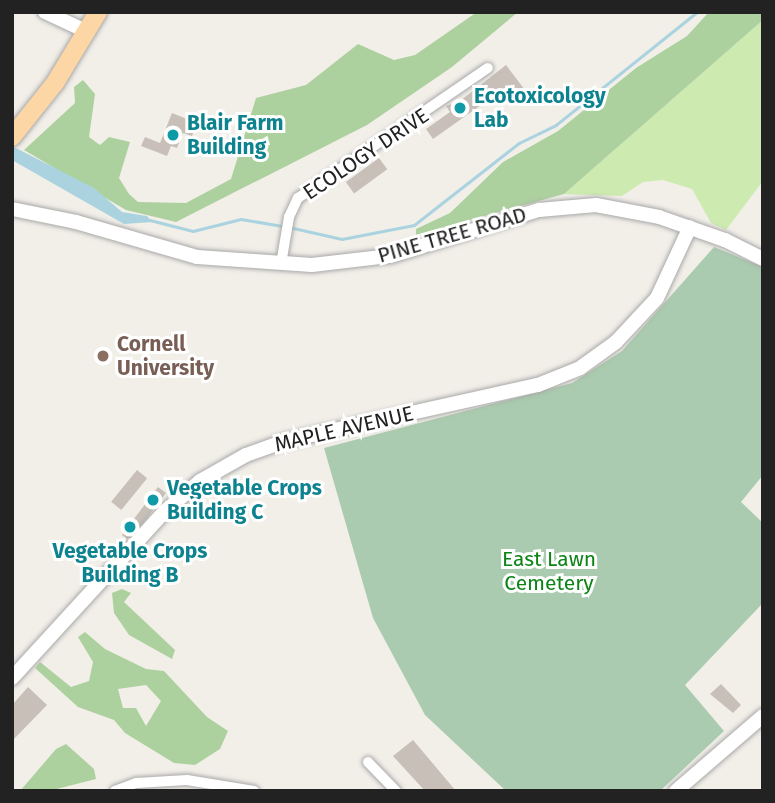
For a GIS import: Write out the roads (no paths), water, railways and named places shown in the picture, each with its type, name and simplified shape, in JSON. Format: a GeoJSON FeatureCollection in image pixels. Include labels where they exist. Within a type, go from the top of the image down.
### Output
{"type":"FeatureCollection","features":[{"type":"Feature","properties":{"kind":"main road"},"geometry":{"type":"LineString","coordinates":[[12,137],[89,32],[99,12]]}},
{"type":"Feature","properties":{"kind":"street"},"geometry":{"type":"LineString","coordinates":[[45,12],[89,32]]}},
{"type":"Feature","properties":{"kind":"street","name":"ECOLOGY DRIVE"},"geometry":{"type":"LineString","coordinates":[[281,264],[289,217],[307,190],[414,123],[488,68]]}},
{"type":"Feature","properties":{"kind":"street","name":"PINE TREE ROAD"},"geometry":{"type":"LineString","coordinates":[[12,209],[76,222],[197,257],[281,264],[349,263],[390,256],[558,206],[620,208],[690,227],[763,259]]}},
{"type":"Feature","properties":{"kind":"street","name":"MAPLE AVENUE"},"geometry":{"type":"LineString","coordinates":[[12,678],[164,512],[200,481],[246,455],[285,441],[538,385],[580,368],[616,342],[657,298],[690,227]]}},
{"type":"Feature","properties":{"kind":"street"},"geometry":{"type":"LineString","coordinates":[[676,791],[763,716]]}},
{"type":"Feature","properties":{"kind":"street"},"geometry":{"type":"LineString","coordinates":[[368,762],[396,791]]}},
{"type":"Feature","properties":{"kind":"street"},"geometry":{"type":"LineString","coordinates":[[115,791],[136,783],[187,780],[254,791]]}},
{"type":"Feature","properties":{"kind":"water"},"geometry":{"type":"Polygon","coordinates":[[[12,146],[94,188],[122,212],[147,216],[152,222],[124,224],[12,160],[12,146]]]}},
{"type":"Feature","properties":{"kind":"waterway"},"geometry":{"type":"LineString","coordinates":[[289,227],[342,239],[414,225],[519,143],[556,125],[697,12]]}},
{"type":"Feature","properties":{"kind":"waterway"},"geometry":{"type":"LineString","coordinates":[[150,220],[193,231],[241,219],[283,226]]}},
{"type":"Feature","properties":{"kind":"place","name":"Ecotoxicology Lab"},"geometry":{"type":"Point","coordinates":[460,108]}},
{"type":"Feature","properties":{"kind":"place","name":"Blair Farm Building"},"geometry":{"type":"Point","coordinates":[173,135]}},
{"type":"Feature","properties":{"kind":"place","name":"Cornell University"},"geometry":{"type":"Point","coordinates":[103,356]}},
{"type":"Feature","properties":{"kind":"place","name":"Vegetable Crops Building C"},"geometry":{"type":"Point","coordinates":[153,500]}},
{"type":"Feature","properties":{"kind":"place","name":"Vegetable Crops Building B"},"geometry":{"type":"Point","coordinates":[130,527]}},
{"type":"Feature","properties":{"kind":"park label","name":"East Lawn Cemetery"},"geometry":{"type":"Point","coordinates":[549,571]}}]}
